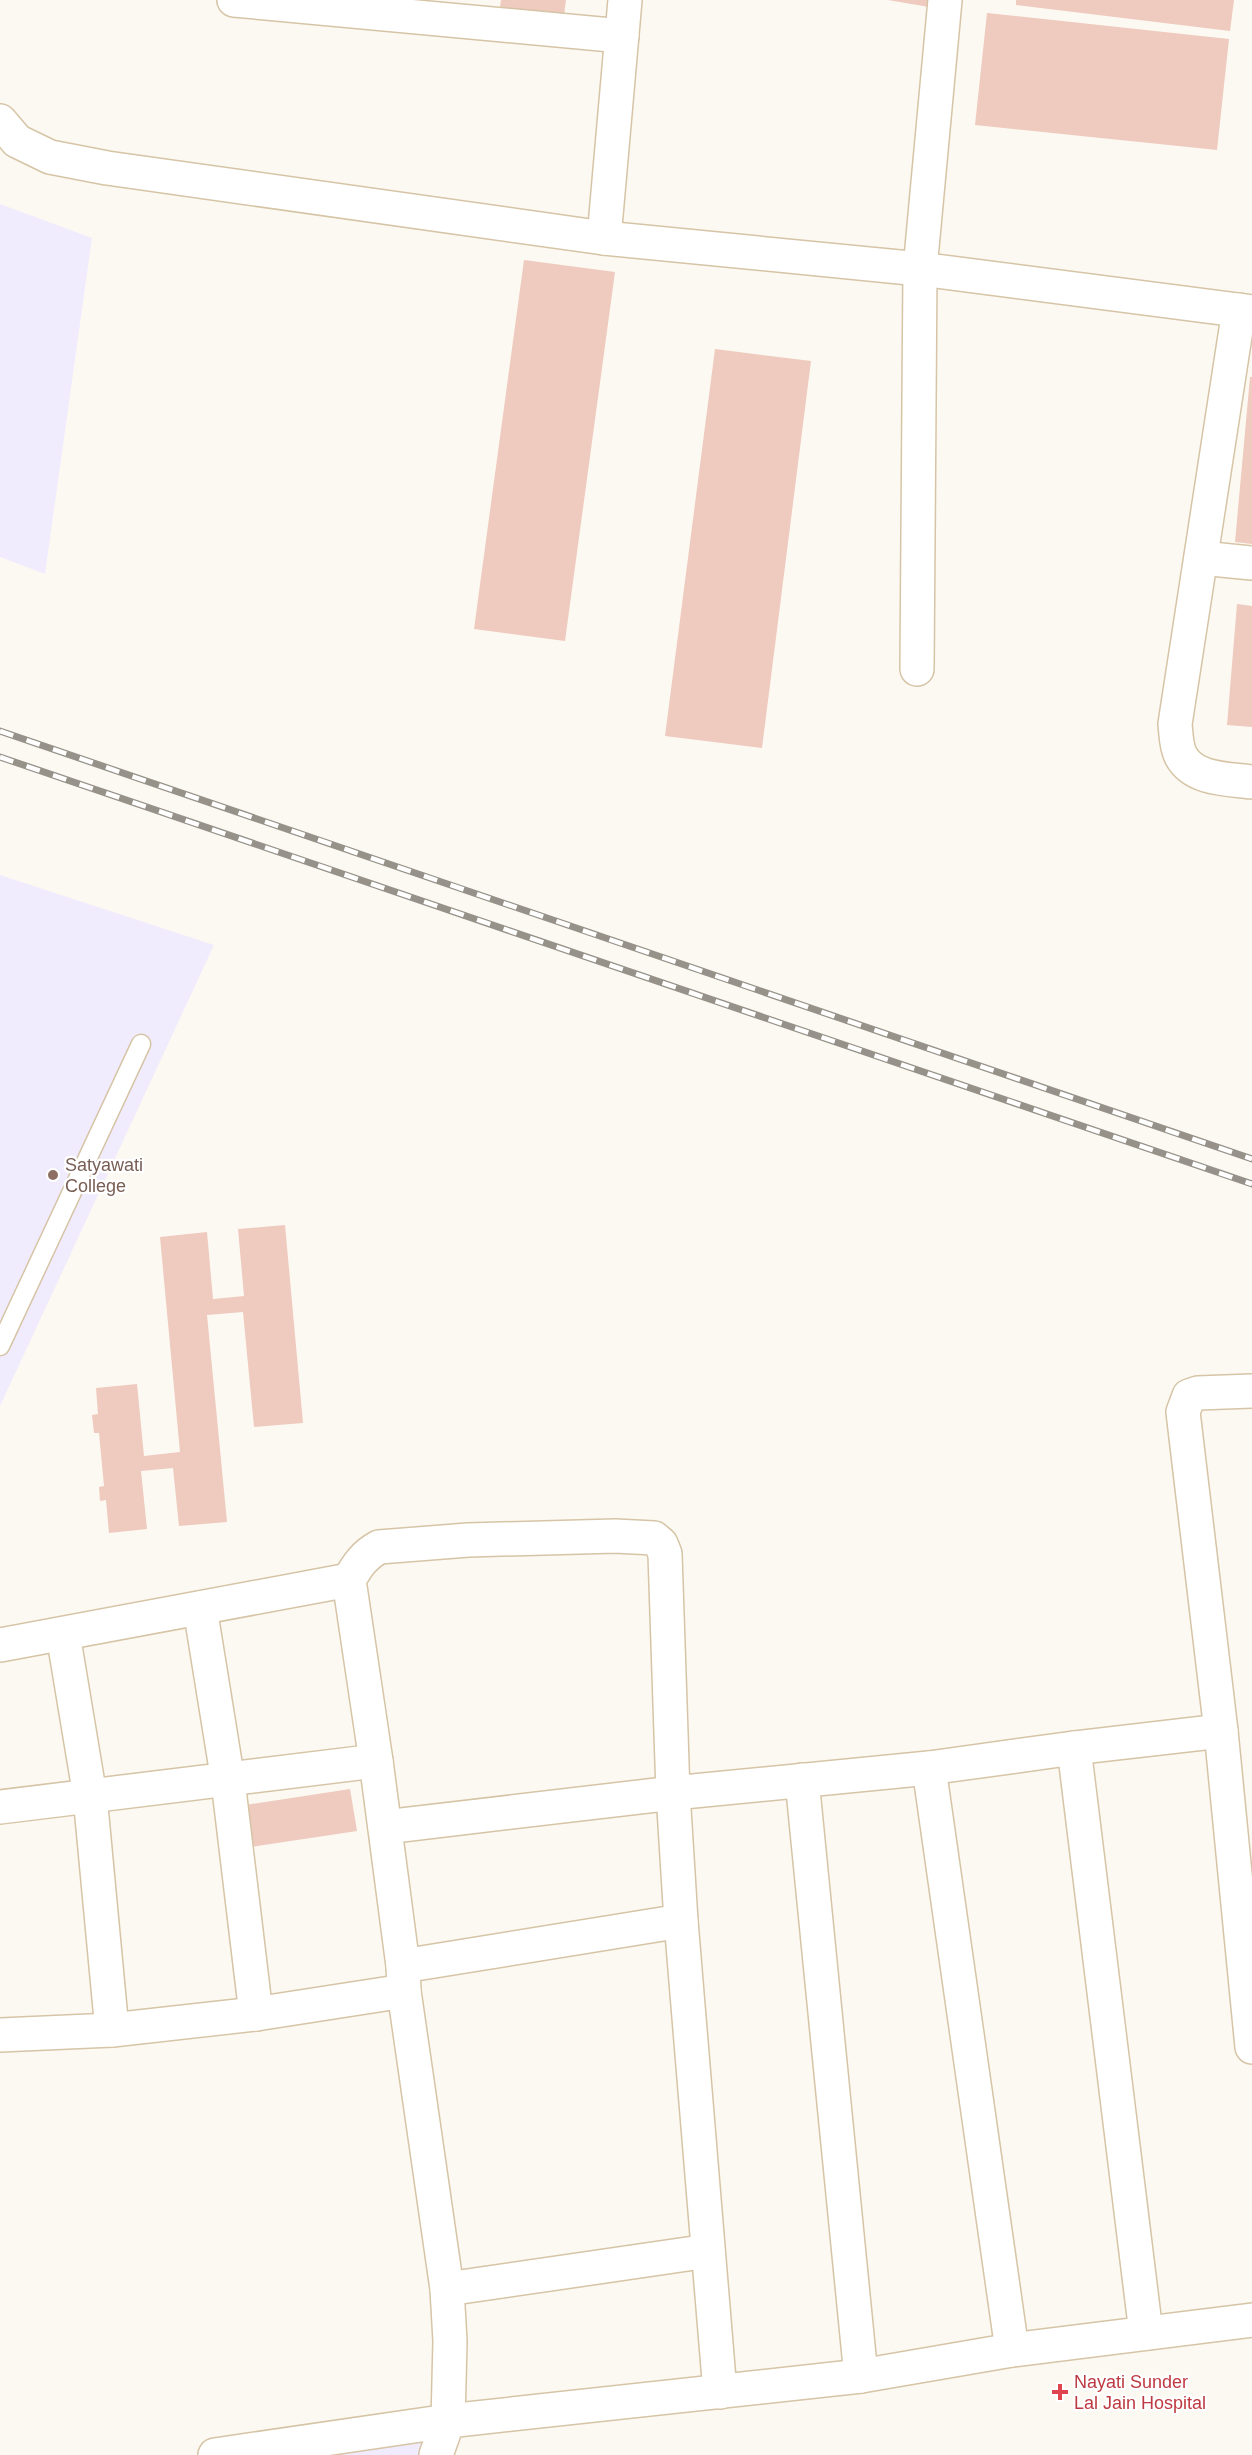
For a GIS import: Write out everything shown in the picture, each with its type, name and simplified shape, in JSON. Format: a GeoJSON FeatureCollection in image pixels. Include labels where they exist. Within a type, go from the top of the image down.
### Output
{"type":"FeatureCollection","features":[{"type":"Feature","properties":{"kind":"street"},"geometry":{"type":"LineString","coordinates":[[234,0],[622,36]]}},
{"type":"Feature","properties":{"kind":"street"},"geometry":{"type":"LineString","coordinates":[[604,238],[625,0]]}},
{"type":"Feature","properties":{"kind":"street"},"geometry":{"type":"LineString","coordinates":[[917,669],[920,268],[945,0]]}},
{"type":"Feature","properties":{"kind":"street"},"geometry":{"type":"LineString","coordinates":[[0,121],[17,141],[50,157],[106,168],[604,238],[920,268],[1245,311],[1201,558],[1175,724],[1180,754],[1191,769],[1207,776],[1252,782]]}},
{"type":"Feature","properties":{"kind":"street"},"geometry":{"type":"LineString","coordinates":[[1201,558],[1252,563]]}},
{"type":"Feature","properties":{"kind":"street"},"geometry":{"type":"LineString","coordinates":[[1252,1391],[1198,1393],[1189,1396],[1183,1412],[1248,1955],[1252,2047]]}},
{"type":"Feature","properties":{"kind":"street"},"geometry":{"type":"LineString","coordinates":[[436,2455],[448,2421],[450,2352],[447,2289],[403,1978],[376,1761],[349,1580],[369,1552],[379,1547],[557,1536],[654,1538],[661,1544],[665,1554],[673,1793],[681,1922],[720,2392]]}},
{"type":"Feature","properties":{"kind":"street"},"geometry":{"type":"LineString","coordinates":[[0,1645],[349,1580]]}},
{"type":"Feature","properties":{"kind":"street"},"geometry":{"type":"LineString","coordinates":[[200,1608],[228,1781],[256,2014]]}},
{"type":"Feature","properties":{"kind":"street"},"geometry":{"type":"LineString","coordinates":[[63,1634],[90,1796],[112,2030]]}},
{"type":"Feature","properties":{"kind":"street"},"geometry":{"type":"LineString","coordinates":[[385,1827],[673,1793],[929,1768],[1221,1731]]}},
{"type":"Feature","properties":{"kind":"street"},"geometry":{"type":"LineString","coordinates":[[1074,1748],[1146,2333]]}},
{"type":"Feature","properties":{"kind":"street"},"geometry":{"type":"LineString","coordinates":[[0,1808],[376,1761]]}},
{"type":"Feature","properties":{"kind":"street"},"geometry":{"type":"LineString","coordinates":[[929,1768],[1012,2350]]}},
{"type":"Feature","properties":{"kind":"street"},"geometry":{"type":"LineString","coordinates":[[802,1780],[861,2376]]}},
{"type":"Feature","properties":{"kind":"street"},"geometry":{"type":"LineString","coordinates":[[0,2035],[112,2030],[256,2014],[403,1978],[681,1922]]}},
{"type":"Feature","properties":{"kind":"street"},"geometry":{"type":"LineString","coordinates":[[447,2289],[708,2251]]}},
{"type":"Feature","properties":{"kind":"street"},"geometry":{"type":"LineString","coordinates":[[215,2455],[448,2421],[861,2376],[1012,2350],[1252,2320]]}},
{"type":"Feature","properties":{"kind":"lane"},"geometry":{"type":"LineString","coordinates":[[0,1346],[141,1044]]}},
{"type":"Feature","properties":{"kind":"shaded area"},"geometry":{"type":"Polygon","coordinates":[[[0,204],[92,238],[45,574],[0,557],[0,204]]]}},
{"type":"Feature","properties":{"kind":"shaded area","name":"Satyawati College"},"geometry":{"type":"Polygon","coordinates":[[[0,875],[214,945],[0,1406],[0,875]]]}},
{"type":"Feature","properties":{"kind":"shaded area"},"geometry":{"type":"Polygon","coordinates":[[[428,2441],[422,2455],[327,2455],[428,2441]]]}},
{"type":"Feature","properties":{"kind":"building"},"geometry":{"type":"Polygon","coordinates":[[[501,0],[566,0],[564,15],[500,7],[501,0]]]}},
{"type":"Feature","properties":{"kind":"building"},"geometry":{"type":"Polygon","coordinates":[[[888,0],[930,0],[929,7],[888,0]]]}},
{"type":"Feature","properties":{"kind":"building"},"geometry":{"type":"Polygon","coordinates":[[[1016,0],[1234,0],[1230,31],[1016,5],[1016,0]]]}},
{"type":"Feature","properties":{"kind":"building"},"geometry":{"type":"Polygon","coordinates":[[[987,13],[1229,39],[1217,150],[975,125],[987,13]]]}},
{"type":"Feature","properties":{"kind":"building"},"geometry":{"type":"Polygon","coordinates":[[[524,260],[615,272],[565,641],[474,629],[524,260]]]}},
{"type":"Feature","properties":{"kind":"building"},"geometry":{"type":"Polygon","coordinates":[[[715,349],[811,361],[762,748],[665,736],[715,349]]]}},
{"type":"Feature","properties":{"kind":"building"},"geometry":{"type":"Polygon","coordinates":[[[1250,377],[1252,377],[1252,544],[1235,542],[1250,377]]]}},
{"type":"Feature","properties":{"kind":"building"},"geometry":{"type":"Polygon","coordinates":[[[1237,604],[1252,606],[1252,727],[1227,725],[1237,604]]]}},
{"type":"Feature","properties":{"kind":"building"},"geometry":{"type":"Polygon","coordinates":[[[285,1225],[303,1423],[254,1427],[243,1312],[207,1315],[227,1522],[179,1526],[173,1468],[141,1471],[147,1529],[109,1533],[106,1500],[100,1501],[99,1487],[104,1486],[99,1433],[94,1433],[92,1415],[98,1414],[96,1388],[137,1384],[144,1456],[180,1452],[160,1237],[207,1232],[213,1299],[244,1296],[238,1229],[285,1225]]]}},
{"type":"Feature","properties":{"kind":"building"},"geometry":{"type":"Polygon","coordinates":[[[350,1789],[357,1831],[251,1847],[245,1805],[350,1789]]]}},
{"type":"Feature","properties":{"kind":"railway"},"geometry":{"type":"LineString","coordinates":[[0,731],[1252,1159]]}},
{"type":"Feature","properties":{"kind":"railway"},"geometry":{"type":"LineString","coordinates":[[0,757],[1252,1184]]}},
{"type":"Feature","properties":{"kind":"place","name":"Satyawati College"},"geometry":{"type":"Point","coordinates":[53,1175]}},
{"type":"Feature","properties":{"kind":"place","name":"Nayati Sunder Lal Jain Hospital"},"geometry":{"type":"Point","coordinates":[1060,2392]}}]}
